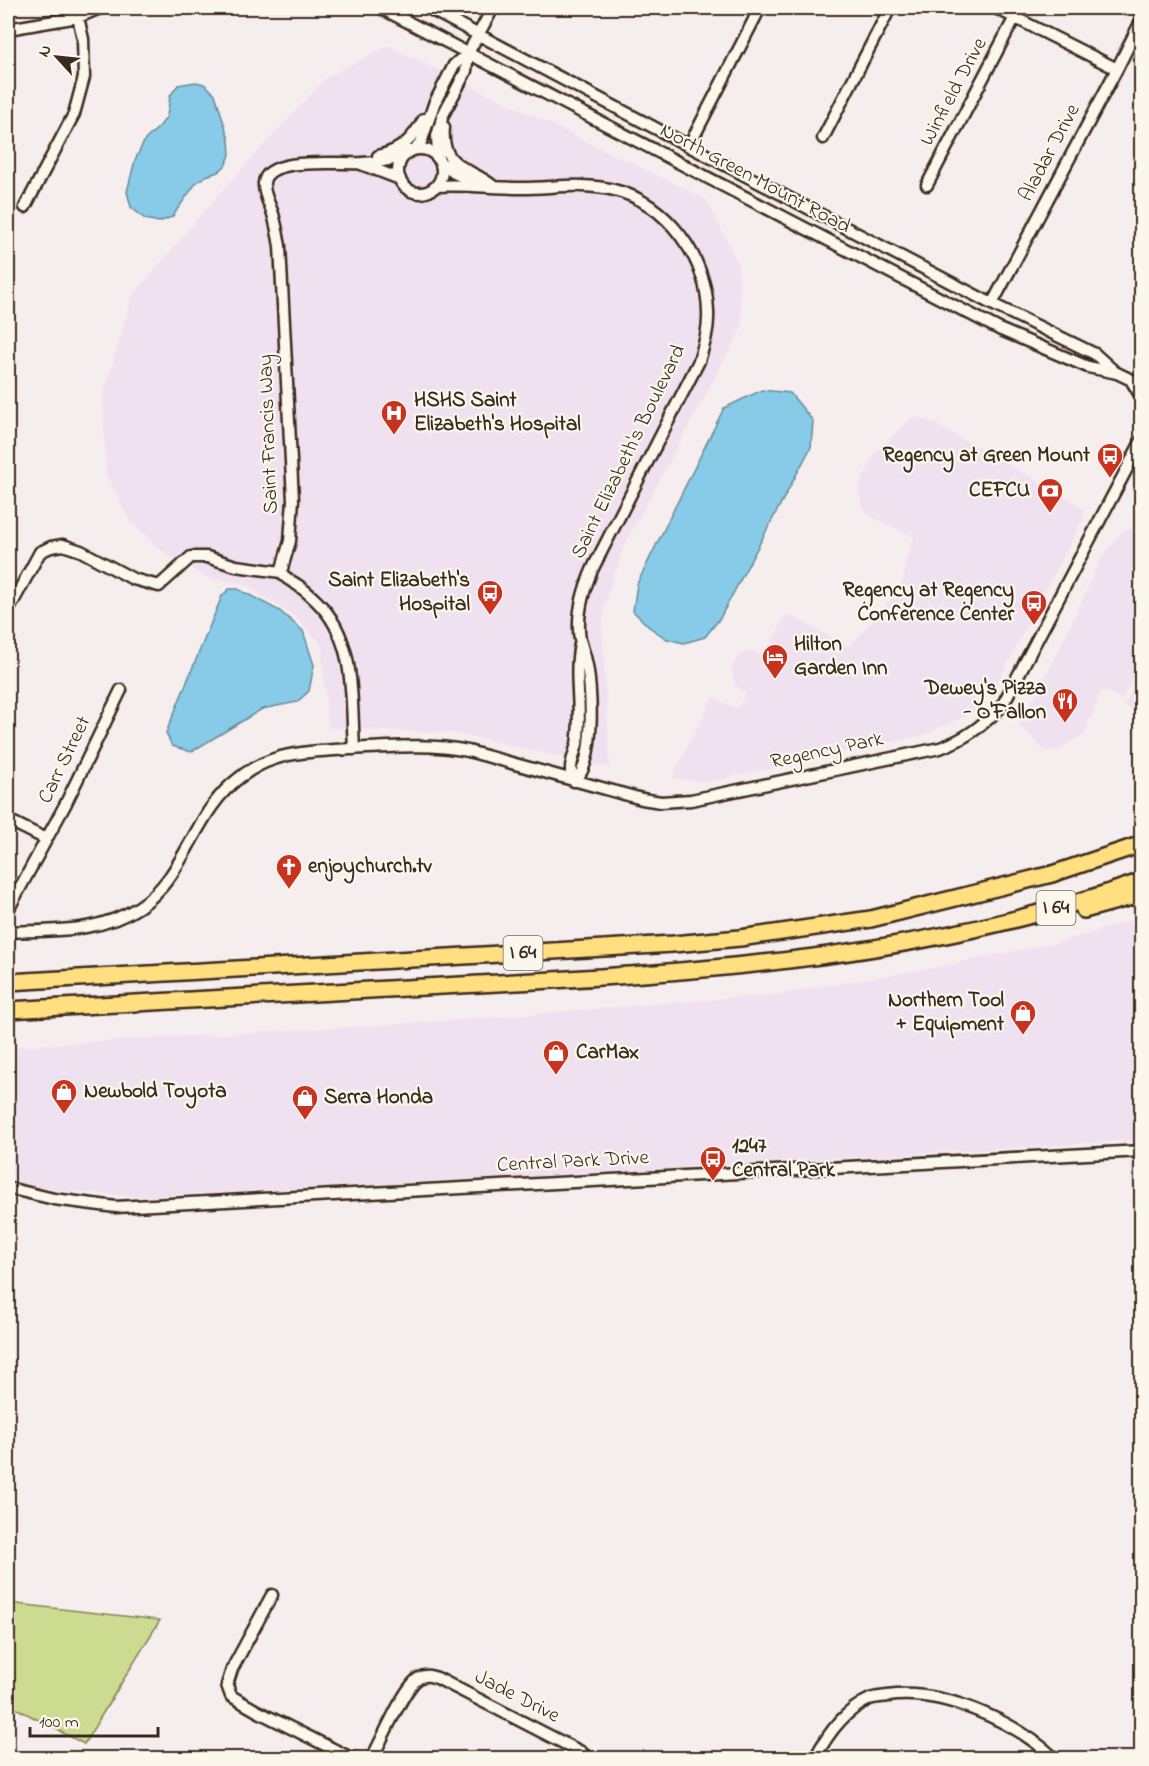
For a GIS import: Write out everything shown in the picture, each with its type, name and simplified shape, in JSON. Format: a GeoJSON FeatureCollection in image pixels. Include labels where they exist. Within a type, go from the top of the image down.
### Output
{"type":"FeatureCollection","features":[{"type":"Feature","properties":{"kind":"highway"},"geometry":{"type":"LineString","coordinates":[[1033,878],[1054,865],[1142,834]]}},
{"type":"Feature","properties":{"kind":"highway","name":"I 64"},"geometry":{"type":"LineString","coordinates":[[8,982],[575,950],[740,938],[871,919],[1052,874],[1142,844]]}},
{"type":"Feature","properties":{"kind":"highway","name":"I 64"},"geometry":{"type":"LineString","coordinates":[[8,1010],[695,970],[831,955],[969,931],[1076,902],[1142,881]]}},
{"type":"Feature","properties":{"kind":"highway"},"geometry":{"type":"LineString","coordinates":[[969,931],[997,931],[1142,894]]}},
{"type":"Feature","properties":{"kind":"street"},"geometry":{"type":"LineString","coordinates":[[8,29],[78,17],[100,8]]}},
{"type":"Feature","properties":{"kind":"street","name":"North Green Mount Road"},"geometry":{"type":"LineString","coordinates":[[381,8],[1001,330],[1089,367],[1117,373]]}},
{"type":"Feature","properties":{"kind":"street","name":"North Green Mount Road"},"geometry":{"type":"LineString","coordinates":[[429,8],[992,304],[1095,354],[1117,373],[1142,386]]}},
{"type":"Feature","properties":{"kind":"street"},"geometry":{"type":"LineString","coordinates":[[399,179],[399,165],[403,156],[416,149],[422,140],[431,112],[454,65],[468,53],[493,8]]}},
{"type":"Feature","properties":{"kind":"street"},"geometry":{"type":"LineString","coordinates":[[688,146],[760,8]]}},
{"type":"Feature","properties":{"kind":"street"},"geometry":{"type":"LineString","coordinates":[[823,138],[890,8]]}},
{"type":"Feature","properties":{"kind":"street"},"geometry":{"type":"LineString","coordinates":[[996,8],[1117,69]]}},
{"type":"Feature","properties":{"kind":"street"},"geometry":{"type":"LineString","coordinates":[[25,207],[74,114],[84,77],[83,39],[78,17]]}},
{"type":"Feature","properties":{"kind":"street","name":"Winfield Drive"},"geometry":{"type":"LineString","coordinates":[[927,185],[1015,17]]}},
{"type":"Feature","properties":{"kind":"street","name":"Aladar Drive"},"geometry":{"type":"LineString","coordinates":[[992,304],[1142,19]]}},
{"type":"Feature","properties":{"kind":"street"},"geometry":{"type":"LineString","coordinates":[[436,186],[442,173],[437,136],[443,115],[466,71],[468,53]]}},
{"type":"Feature","properties":{"kind":"street","name":"Saint Francis Way"},"geometry":{"type":"LineString","coordinates":[[347,163],[359,157],[387,154],[404,145],[431,112]]}},
{"type":"Feature","properties":{"kind":"street","name":"Saint Elizabeth's Boulevard"},"geometry":{"type":"LineString","coordinates":[[443,115],[444,139],[452,159],[458,166],[484,178],[488,186]]}},
{"type":"Feature","properties":{"kind":"street","name":"Saint Elizabeth's Boulevard"},"geometry":{"type":"LineString","coordinates":[[416,149],[430,151],[454,173],[488,186]]}},
{"type":"Feature","properties":{"kind":"street","name":"Saint Francis Way"},"geometry":{"type":"LineString","coordinates":[[281,572],[290,541],[293,500],[280,246],[264,185],[266,176],[284,167],[321,162],[361,164],[403,156]]}},
{"type":"Feature","properties":{"kind":"street","name":"Saint Francis Way"},"geometry":{"type":"LineString","coordinates":[[361,164],[399,179]]}},
{"type":"Feature","properties":{"kind":"street","name":"Saint Elizabeth's Boulevard"},"geometry":{"type":"LineString","coordinates":[[399,179],[409,190],[418,193],[436,186],[458,185],[521,188],[595,186],[616,190],[651,207],[679,233],[697,262],[707,296],[707,327],[699,361],[585,585],[580,602],[580,644],[586,660],[590,725],[588,750],[580,777],[574,781]]}},
{"type":"Feature","properties":{"kind":"street"},"geometry":{"type":"LineString","coordinates":[[1130,380],[1142,398]]}},
{"type":"Feature","properties":{"kind":"street","name":"Regency Park"},"geometry":{"type":"LineString","coordinates":[[8,932],[82,928],[105,924],[140,907],[171,876],[214,803],[231,784],[251,770],[273,759],[311,752],[354,749],[449,747],[642,799],[661,802],[682,801],[940,748],[956,742],[972,734],[1002,706],[1141,441],[1142,430]]}},
{"type":"Feature","properties":{"kind":"street"},"geometry":{"type":"LineString","coordinates":[[8,611],[40,552],[63,545],[81,550],[133,579],[159,586],[191,557],[207,557],[236,566],[281,572],[323,608],[339,633],[348,661],[354,749]]}},
{"type":"Feature","properties":{"kind":"street","name":"Carr Street"},"geometry":{"type":"LineString","coordinates":[[8,910],[65,806],[121,690]]}},
{"type":"Feature","properties":{"kind":"street"},"geometry":{"type":"LineString","coordinates":[[8,820],[46,839]]}},
{"type":"Feature","properties":{"kind":"street","name":"Central Park Drive"},"geometry":{"type":"LineString","coordinates":[[8,1188],[54,1199],[93,1205],[125,1206],[1142,1151]]}},
{"type":"Feature","properties":{"kind":"street"},"geometry":{"type":"LineString","coordinates":[[272,1595],[232,1669],[227,1685],[231,1696],[351,1758]]}},
{"type":"Feature","properties":{"kind":"street","name":"Jade Drive"},"geometry":{"type":"LineString","coordinates":[[372,1758],[408,1690],[417,1679],[426,1675],[447,1683],[581,1752],[588,1758]]}},
{"type":"Feature","properties":{"kind":"street"},"geometry":{"type":"LineString","coordinates":[[815,1758],[824,1740],[854,1708],[871,1698],[916,1694],[956,1704],[1009,1725],[1054,1758]]}},
{"type":"Feature","properties":{"kind":"shaded area","name":"HSHS Saint Elizabeth's Hospital"},"geometry":{"type":"Polygon","coordinates":[[[388,46],[706,199],[738,263],[742,327],[626,542],[607,595],[602,624],[610,768],[456,733],[328,728],[321,643],[294,616],[244,584],[208,578],[162,551],[129,520],[106,474],[103,397],[132,297],[216,197],[327,77],[388,46]]]}},
{"type":"Feature","properties":{"kind":"shaded area"},"geometry":{"type":"Polygon","coordinates":[[[914,416],[933,423],[1003,461],[1084,510],[1084,517],[997,683],[976,711],[923,735],[708,782],[672,778],[713,697],[737,709],[746,693],[735,686],[731,669],[739,656],[751,650],[765,656],[786,615],[849,647],[897,592],[904,578],[906,561],[914,537],[870,516],[862,505],[858,489],[876,452],[914,416]]]}},
{"type":"Feature","properties":{"kind":"shaded area"},"geometry":{"type":"Polygon","coordinates":[[[1131,529],[1141,534],[1141,663],[1122,699],[1102,690],[1084,734],[1057,750],[1045,752],[1019,724],[1058,652],[1102,557],[1123,530],[1131,529]]]}},
{"type":"Feature","properties":{"kind":"shaded area"},"geometry":{"type":"Polygon","coordinates":[[[1141,672],[1142,713],[1124,706],[1141,672]]]}},
{"type":"Feature","properties":{"kind":"shaded area"},"geometry":{"type":"Polygon","coordinates":[[[1141,917],[1141,1140],[137,1197],[54,1190],[8,1179],[8,1047],[450,1021],[781,994],[932,968],[1065,941],[1141,917]]]}},
{"type":"Feature","properties":{"kind":"shaded area"},"geometry":{"type":"Polygon","coordinates":[[[1142,1159],[1141,1333],[1130,1160],[1142,1159]]]}},
{"type":"Feature","properties":{"kind":"green space"},"geometry":{"type":"Polygon","coordinates":[[[8,1603],[160,1620],[84,1744],[8,1704],[8,1603]]]}},
{"type":"Feature","properties":{"kind":"water"},"geometry":{"type":"Polygon","coordinates":[[[196,82],[204,84],[215,94],[229,140],[230,155],[225,166],[218,172],[196,183],[172,217],[159,222],[145,219],[131,207],[127,192],[135,160],[145,140],[167,116],[170,96],[178,85],[196,82]]]}},
{"type":"Feature","properties":{"kind":"water"},"geometry":{"type":"Polygon","coordinates":[[[762,390],[790,393],[813,421],[811,447],[720,618],[705,637],[684,643],[667,639],[649,627],[633,611],[637,584],[724,408],[762,390]]]}},
{"type":"Feature","properties":{"kind":"water"},"geometry":{"type":"Polygon","coordinates":[[[229,589],[238,589],[280,611],[303,631],[314,665],[309,691],[297,702],[262,709],[191,752],[172,746],[166,733],[222,596],[229,589]]]}},
{"type":"Feature","properties":{"kind":"place","name":"HSHS Saint Elizabeth's Hospital"},"geometry":{"type":"Point","coordinates":[394,436]}},
{"type":"Feature","properties":{"kind":"place","name":"Regency at Green Mount"},"geometry":{"type":"Point","coordinates":[1110,479]}},
{"type":"Feature","properties":{"kind":"place","name":"CEFCU"},"geometry":{"type":"Point","coordinates":[1050,514]}},
{"type":"Feature","properties":{"kind":"place","name":"Saint Elizabeth's Hospital"},"geometry":{"type":"Point","coordinates":[490,616]}},
{"type":"Feature","properties":{"kind":"place","name":"Regency at Regency Conference Center"},"geometry":{"type":"Point","coordinates":[1034,626]}},
{"type":"Feature","properties":{"kind":"place","name":"Hilton Garden Inn"},"geometry":{"type":"Point","coordinates":[775,680]}},
{"type":"Feature","properties":{"kind":"place","name":"Dewey's Pizza - O'Fallon"},"geometry":{"type":"Point","coordinates":[1065,724]}},
{"type":"Feature","properties":{"kind":"place","name":"enjoychurch.tv"},"geometry":{"type":"Point","coordinates":[289,890]}},
{"type":"Feature","properties":{"kind":"place","name":"Northern Tool + Equipment"},"geometry":{"type":"Point","coordinates":[1023,1036]}},
{"type":"Feature","properties":{"kind":"place","name":"CarMax"},"geometry":{"type":"Point","coordinates":[556,1076]}},
{"type":"Feature","properties":{"kind":"place","name":"Newbold Toyota"},"geometry":{"type":"Point","coordinates":[64,1115]}},
{"type":"Feature","properties":{"kind":"place","name":"Serra Honda"},"geometry":{"type":"Point","coordinates":[305,1121]}},
{"type":"Feature","properties":{"kind":"place","name":"1247 Central Park"},"geometry":{"type":"Point","coordinates":[713,1182]}}]}
